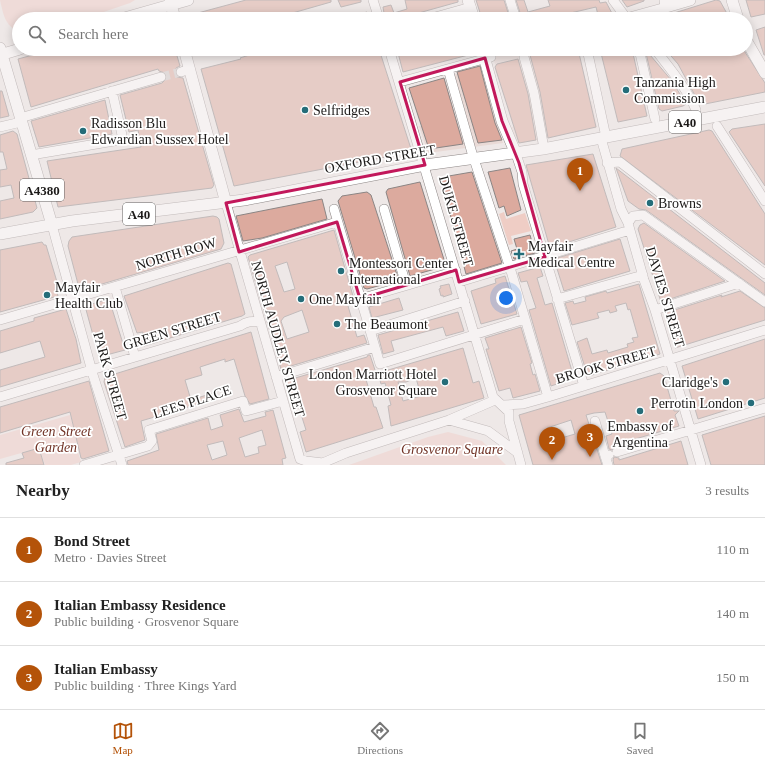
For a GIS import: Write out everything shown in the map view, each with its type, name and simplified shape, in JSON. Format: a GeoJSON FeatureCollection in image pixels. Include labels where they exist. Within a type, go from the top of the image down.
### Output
{"type":"FeatureCollection","features":[{"type":"Feature","properties":{"kind":"main road"},"geometry":{"type":"LineString","coordinates":[[142,12],[171,2],[188,0]]}},
{"type":"Feature","properties":{"kind":"main road"},"geometry":{"type":"LineString","coordinates":[[666,3],[690,0]]}},
{"type":"Feature","properties":{"kind":"main road"},"geometry":{"type":"LineString","coordinates":[[732,0],[736,12]]}},
{"type":"Feature","properties":{"kind":"main road"},"geometry":{"type":"LineString","coordinates":[[171,2],[173,12]]}},
{"type":"Feature","properties":{"kind":"main road"},"geometry":{"type":"LineString","coordinates":[[1,52],[12,50]]}},
{"type":"Feature","properties":{"kind":"main road","name":"A4380"},"geometry":{"type":"LineString","coordinates":[[1,52],[52,225]]}},
{"type":"Feature","properties":{"kind":"main road"},"geometry":{"type":"LineString","coordinates":[[753,53],[765,74]]}},
{"type":"Feature","properties":{"kind":"main road"},"geometry":{"type":"LineString","coordinates":[[185,56],[186,70],[226,203]]}},
{"type":"Feature","properties":{"kind":"main road"},"geometry":{"type":"LineString","coordinates":[[486,56],[502,121],[516,154]]}},
{"type":"Feature","properties":{"kind":"main road","name":"OXFORD STREET"},"geometry":{"type":"LineString","coordinates":[[0,234],[52,225],[226,203],[473,156],[516,154],[765,107]]}},
{"type":"Feature","properties":{"kind":"street"},"geometry":{"type":"LineString","coordinates":[[372,0],[376,12]]}},
{"type":"Feature","properties":{"kind":"street"},"geometry":{"type":"LineString","coordinates":[[510,0],[514,12]]}},
{"type":"Feature","properties":{"kind":"street"},"geometry":{"type":"LineString","coordinates":[[613,0],[622,12]]}},
{"type":"Feature","properties":{"kind":"street"},"geometry":{"type":"LineString","coordinates":[[642,12],[666,3]]}},
{"type":"Feature","properties":{"kind":"street"},"geometry":{"type":"LineString","coordinates":[[447,12],[469,4]]}},
{"type":"Feature","properties":{"kind":"street","name":"DUKE STREET"},"geometry":{"type":"LineString","coordinates":[[391,56],[474,334],[499,402]]}},
{"type":"Feature","properties":{"kind":"street"},"geometry":{"type":"LineString","coordinates":[[400,82],[448,71],[484,56]]}},
{"type":"Feature","properties":{"kind":"street","name":"DAVIES STREET"},"geometry":{"type":"LineString","coordinates":[[588,56],[607,163],[621,209],[629,226],[642,275],[655,310],[701,465]]}},
{"type":"Feature","properties":{"kind":"street"},"geometry":{"type":"LineString","coordinates":[[641,56],[655,119]]}},
{"type":"Feature","properties":{"kind":"street"},"geometry":{"type":"LineString","coordinates":[[661,56],[680,80],[690,96],[696,110]]}},
{"type":"Feature","properties":{"kind":"street"},"geometry":{"type":"LineString","coordinates":[[524,57],[534,93],[543,143]]}},
{"type":"Feature","properties":{"kind":"street"},"geometry":{"type":"LineString","coordinates":[[448,71],[548,397]]}},
{"type":"Feature","properties":{"kind":"street"},"geometry":{"type":"LineString","coordinates":[[0,127],[112,91],[161,78]]}},
{"type":"Feature","properties":{"kind":"street"},"geometry":{"type":"LineString","coordinates":[[32,155],[120,140],[122,135],[112,91]]}},
{"type":"Feature","properties":{"kind":"street"},"geometry":{"type":"LineString","coordinates":[[717,126],[765,201]]}},
{"type":"Feature","properties":{"kind":"street"},"geometry":{"type":"LineString","coordinates":[[516,154],[522,172],[523,184],[584,386]]}},
{"type":"Feature","properties":{"kind":"street"},"geometry":{"type":"LineString","coordinates":[[607,163],[620,162],[765,274]]}},
{"type":"Feature","properties":{"kind":"street","name":"NORTH AUDLEY STREET"},"geometry":{"type":"LineString","coordinates":[[226,203],[282,401],[300,458],[320,464]]}},
{"type":"Feature","properties":{"kind":"street"},"geometry":{"type":"LineString","coordinates":[[334,209],[380,364],[525,319]]}},
{"type":"Feature","properties":{"kind":"street"},"geometry":{"type":"LineString","coordinates":[[384,209],[406,285]]}},
{"type":"Feature","properties":{"kind":"street"},"geometry":{"type":"LineString","coordinates":[[459,282],[545,257],[629,226],[633,216],[642,215],[765,302]]}},
{"type":"Feature","properties":{"kind":"street","name":"NORTH ROW"},"geometry":{"type":"LineString","coordinates":[[0,320],[239,252],[338,222]]}},
{"type":"Feature","properties":{"kind":"street","name":"PARK STREET"},"geometry":{"type":"LineString","coordinates":[[52,225],[122,465]]}},
{"type":"Feature","properties":{"kind":"street"},"geometry":{"type":"LineString","coordinates":[[360,299],[456,271]]}},
{"type":"Feature","properties":{"kind":"street"},"geometry":{"type":"LineString","coordinates":[[557,299],[642,275]]}},
{"type":"Feature","properties":{"kind":"street"},"geometry":{"type":"LineString","coordinates":[[655,310],[739,283]]}},
{"type":"Feature","properties":{"kind":"street"},"geometry":{"type":"LineString","coordinates":[[115,287],[135,357]]}},
{"type":"Feature","properties":{"kind":"street"},"geometry":{"type":"LineString","coordinates":[[370,331],[465,301]]}},
{"type":"Feature","properties":{"kind":"street","name":"GREEN STREET"},"geometry":{"type":"LineString","coordinates":[[0,397],[240,326],[244,323],[251,321],[260,322]]}},
{"type":"Feature","properties":{"kind":"street","name":"BROOK STREET"},"geometry":{"type":"LineString","coordinates":[[499,402],[523,404],[670,361],[765,330]]}},
{"type":"Feature","properties":{"kind":"street"},"geometry":{"type":"LineString","coordinates":[[276,377],[375,347]]}},
{"type":"Feature","properties":{"kind":"street","name":"LEES PLACE"},"geometry":{"type":"LineString","coordinates":[[119,454],[148,446],[152,441],[149,430],[243,401],[246,411],[282,401]]}},
{"type":"Feature","properties":{"kind":"street"},"geometry":{"type":"LineString","coordinates":[[320,464],[346,453],[499,402],[509,412],[509,421],[521,465]]}},
{"type":"Feature","properties":{"kind":"street","name":"BROOK STREET"},"geometry":{"type":"LineString","coordinates":[[509,412],[520,409],[523,404]]}},
{"type":"Feature","properties":{"kind":"street"},"geometry":{"type":"LineString","coordinates":[[595,421],[610,457],[765,408]]}},
{"type":"Feature","properties":{"kind":"street"},"geometry":{"type":"LineString","coordinates":[[448,420],[488,431],[518,453]]}},
{"type":"Feature","properties":{"kind":"street"},"geometry":{"type":"LineString","coordinates":[[337,465],[346,453]]}},
{"type":"Feature","properties":{"kind":"street"},"geometry":{"type":"LineString","coordinates":[[84,465],[119,454]]}},
{"type":"Feature","properties":{"kind":"highlighted area"},"geometry":{"type":"Polygon","coordinates":[[[485,58],[502,121],[519,163],[545,257],[459,282],[456,270],[360,299],[337,222],[239,252],[226,203],[425,165],[400,82],[485,58]]]}},
{"type":"Feature","properties":{"kind":"shaded area"},"geometry":{"type":"Polygon","coordinates":[[[492,56],[553,56],[559,106],[592,101],[597,128],[516,144],[511,127],[534,125],[516,66],[497,70],[492,56]]]}},
{"type":"Feature","properties":{"kind":"shaded area"},"geometry":{"type":"Polygon","coordinates":[[[479,68],[503,143],[428,153],[419,126],[438,128],[448,132],[461,129],[453,75],[479,68]]]}},
{"type":"Feature","properties":{"kind":"green space"},"geometry":{"type":"Polygon","coordinates":[[[0,0],[135,0],[104,12],[12,12],[12,27],[5,19],[0,0]]]}},
{"type":"Feature","properties":{"kind":"green space"},"geometry":{"type":"Polygon","coordinates":[[[504,212],[506,219],[525,213],[531,231],[511,236],[513,244],[509,245],[499,214],[504,212]]]}},
{"type":"Feature","properties":{"kind":"green space","name":"Green Street Garden"},"geometry":{"type":"Polygon","coordinates":[[[70,415],[78,442],[75,443],[81,462],[71,465],[45,465],[39,448],[0,459],[0,435],[70,415]]]}},
{"type":"Feature","properties":{"kind":"green space","name":"Grosvenor Square"},"geometry":{"type":"Polygon","coordinates":[[[448,432],[482,441],[506,465],[349,465],[428,437],[448,432]]]}},
{"type":"Feature","properties":{"kind":"building"},"geometry":{"type":"Polygon","coordinates":[[[246,0],[331,0],[331,2],[296,12],[202,12],[246,0]]]}},
{"type":"Feature","properties":{"kind":"building"},"geometry":{"type":"Polygon","coordinates":[[[338,0],[361,0],[361,2],[341,7],[338,0]]]}},
{"type":"Feature","properties":{"kind":"building"},"geometry":{"type":"Polygon","coordinates":[[[405,0],[458,0],[458,2],[422,12],[397,12],[407,9],[405,0]]]}},
{"type":"Feature","properties":{"kind":"building"},"geometry":{"type":"Polygon","coordinates":[[[476,0],[504,0],[508,12],[480,12],[476,0]]]}},
{"type":"Feature","properties":{"kind":"building"},"geometry":{"type":"Polygon","coordinates":[[[516,0],[524,0],[528,12],[520,12],[516,0]]]}},
{"type":"Feature","properties":{"kind":"building"},"geometry":{"type":"Polygon","coordinates":[[[548,0],[599,0],[600,3],[606,2],[611,12],[597,12],[596,7],[575,12],[528,12],[550,6],[548,0]]]}},
{"type":"Feature","properties":{"kind":"building"},"geometry":{"type":"Polygon","coordinates":[[[622,0],[644,0],[644,1],[627,7],[622,0]]]}},
{"type":"Feature","properties":{"kind":"building"},"geometry":{"type":"Polygon","coordinates":[[[716,0],[720,1],[726,12],[677,12],[716,0]]]}},
{"type":"Feature","properties":{"kind":"building"},"geometry":{"type":"Polygon","coordinates":[[[746,0],[765,0],[765,14],[753,17],[753,12],[750,12],[746,0]]]}},
{"type":"Feature","properties":{"kind":"building"},"geometry":{"type":"Polygon","coordinates":[[[391,5],[394,12],[384,12],[383,7],[391,5]]]}},
{"type":"Feature","properties":{"kind":"building"},"geometry":{"type":"Polygon","coordinates":[[[765,27],[765,55],[764,55],[756,30],[765,27]]]}},
{"type":"Feature","properties":{"kind":"building"},"geometry":{"type":"Polygon","coordinates":[[[29,56],[177,56],[180,66],[176,68],[175,74],[177,77],[183,78],[214,185],[212,188],[58,207],[47,161],[141,147],[138,130],[129,132],[120,95],[162,83],[167,78],[165,73],[159,71],[158,69],[31,107],[18,59],[29,56]]]}},
{"type":"Feature","properties":{"kind":"building","name":"Selfridges"},"geometry":{"type":"Polygon","coordinates":[[[246,56],[381,56],[412,152],[234,186],[201,69],[241,59],[240,58],[246,56]]]}},
{"type":"Feature","properties":{"kind":"building"},"geometry":{"type":"Polygon","coordinates":[[[399,56],[464,56],[403,72],[399,56]]]}},
{"type":"Feature","properties":{"kind":"building"},"geometry":{"type":"Polygon","coordinates":[[[530,56],[580,56],[596,127],[548,138],[540,92],[530,56]]]}},
{"type":"Feature","properties":{"kind":"building"},"geometry":{"type":"Polygon","coordinates":[[[602,56],[634,56],[647,116],[618,122],[602,56]]]}},
{"type":"Feature","properties":{"kind":"building"},"geometry":{"type":"Polygon","coordinates":[[[647,56],[651,56],[672,81],[686,104],[662,111],[659,109],[647,56]]]}},
{"type":"Feature","properties":{"kind":"building"},"geometry":{"type":"Polygon","coordinates":[[[671,56],[748,56],[765,83],[765,92],[705,104],[698,101],[678,64],[671,56]]]}},
{"type":"Feature","properties":{"kind":"building"},"geometry":{"type":"Polygon","coordinates":[[[518,59],[528,94],[536,140],[519,143],[495,67],[497,64],[518,59]]]}},
{"type":"Feature","properties":{"kind":"building"},"geometry":{"type":"Polygon","coordinates":[[[480,66],[495,123],[502,140],[478,143],[457,72],[480,66]]]}},
{"type":"Feature","properties":{"kind":"building"},"geometry":{"type":"Polygon","coordinates":[[[444,78],[463,144],[429,149],[409,88],[444,78]]]}},
{"type":"Feature","properties":{"kind":"building"},"geometry":{"type":"Polygon","coordinates":[[[0,91],[2,91],[9,116],[0,118],[0,91]]]}},
{"type":"Feature","properties":{"kind":"building"},"geometry":{"type":"Polygon","coordinates":[[[105,100],[112,134],[39,147],[31,121],[105,100]]]}},
{"type":"Feature","properties":{"kind":"building"},"geometry":{"type":"Polygon","coordinates":[[[765,124],[765,186],[729,132],[732,129],[765,124]]]}},
{"type":"Feature","properties":{"kind":"building"},"geometry":{"type":"Polygon","coordinates":[[[709,130],[712,131],[765,214],[765,265],[620,156],[622,149],[709,130]]]}},
{"type":"Feature","properties":{"kind":"building"},"geometry":{"type":"Polygon","coordinates":[[[13,131],[17,134],[37,208],[33,212],[0,219],[0,201],[14,198],[11,185],[0,187],[0,170],[7,169],[3,152],[0,152],[0,135],[13,131]]]}},
{"type":"Feature","properties":{"kind":"building"},"geometry":{"type":"Polygon","coordinates":[[[593,154],[616,227],[550,248],[526,165],[593,154]]]}},
{"type":"Feature","properties":{"kind":"building"},"geometry":{"type":"Polygon","coordinates":[[[510,168],[521,210],[507,216],[504,206],[499,208],[488,172],[510,168]]]}},
{"type":"Feature","properties":{"kind":"building"},"geometry":{"type":"Polygon","coordinates":[[[616,168],[765,283],[765,295],[646,210],[639,209],[628,201],[616,168]]]}},
{"type":"Feature","properties":{"kind":"building"},"geometry":{"type":"Polygon","coordinates":[[[472,172],[502,263],[466,274],[441,180],[443,177],[472,172]]]}},
{"type":"Feature","properties":{"kind":"building"},"geometry":{"type":"Polygon","coordinates":[[[420,182],[446,266],[410,276],[386,192],[388,189],[420,182]]]}},
{"type":"Feature","properties":{"kind":"building"},"geometry":{"type":"Polygon","coordinates":[[[367,192],[371,195],[398,278],[396,281],[367,289],[364,288],[338,201],[342,196],[367,192]]]}},
{"type":"Feature","properties":{"kind":"building"},"geometry":{"type":"Polygon","coordinates":[[[322,199],[327,219],[262,238],[243,241],[236,216],[322,199]]]}},
{"type":"Feature","properties":{"kind":"building"},"geometry":{"type":"Polygon","coordinates":[[[213,216],[219,219],[224,243],[221,249],[85,289],[80,288],[68,246],[72,237],[213,216]]]}},
{"type":"Feature","properties":{"kind":"building"},"geometry":{"type":"Polygon","coordinates":[[[644,223],[725,281],[661,302],[638,229],[640,225],[644,223]]]}},
{"type":"Feature","properties":{"kind":"building"},"geometry":{"type":"Polygon","coordinates":[[[334,230],[355,303],[348,306],[357,337],[364,335],[367,343],[281,369],[248,257],[250,255],[334,230]],[[287,262],[275,266],[284,292],[295,289],[287,262]],[[302,310],[284,317],[281,321],[287,339],[309,332],[302,310]]]}},
{"type":"Feature","properties":{"kind":"building"},"geometry":{"type":"Polygon","coordinates":[[[530,235],[535,253],[514,259],[511,251],[517,249],[514,239],[530,235]]]}},
{"type":"Feature","properties":{"kind":"building"},"geometry":{"type":"Polygon","coordinates":[[[620,239],[630,271],[564,291],[554,259],[620,239]]]}},
{"type":"Feature","properties":{"kind":"building"},"geometry":{"type":"Polygon","coordinates":[[[42,242],[46,245],[60,292],[57,292],[58,296],[0,312],[0,250],[42,242]]]}},
{"type":"Feature","properties":{"kind":"building"},"geometry":{"type":"Polygon","coordinates":[[[228,263],[231,264],[245,314],[144,346],[141,345],[140,341],[143,332],[137,333],[124,296],[228,263]]]}},
{"type":"Feature","properties":{"kind":"building"},"geometry":{"type":"Polygon","coordinates":[[[540,267],[543,276],[537,278],[545,305],[552,303],[574,378],[551,386],[529,310],[536,308],[527,281],[521,282],[518,273],[540,267]]]}},
{"type":"Feature","properties":{"kind":"building"},"geometry":{"type":"Polygon","coordinates":[[[505,276],[517,314],[481,324],[471,291],[496,283],[495,279],[505,276]]]}},
{"type":"Feature","properties":{"kind":"building"},"geometry":{"type":"Polygon","coordinates":[[[449,284],[452,294],[443,297],[443,295],[441,296],[439,289],[441,288],[440,286],[449,284]]]}},
{"type":"Feature","properties":{"kind":"building"},"geometry":{"type":"Polygon","coordinates":[[[639,284],[660,354],[589,376],[587,374],[577,342],[587,338],[592,354],[607,350],[608,353],[628,347],[627,344],[634,342],[632,338],[638,337],[630,309],[628,310],[626,303],[615,306],[617,311],[610,313],[609,310],[597,313],[599,318],[572,325],[565,303],[573,301],[574,304],[586,301],[585,297],[606,291],[607,293],[639,284]]]}},
{"type":"Feature","properties":{"kind":"building"},"geometry":{"type":"Polygon","coordinates":[[[740,291],[765,308],[765,320],[675,348],[665,313],[722,295],[721,297],[740,291]]]}},
{"type":"Feature","properties":{"kind":"building"},"geometry":{"type":"Polygon","coordinates":[[[399,298],[403,310],[372,318],[369,307],[399,298]]]}},
{"type":"Feature","properties":{"kind":"building"},"geometry":{"type":"Polygon","coordinates":[[[109,299],[125,350],[99,357],[85,306],[109,299]]]}},
{"type":"Feature","properties":{"kind":"building"},"geometry":{"type":"Polygon","coordinates":[[[66,309],[76,339],[81,363],[0,387],[0,370],[45,357],[40,341],[0,353],[0,331],[34,321],[34,318],[66,309]]]}},
{"type":"Feature","properties":{"kind":"building"},"geometry":{"type":"Polygon","coordinates":[[[458,312],[464,331],[446,336],[443,327],[391,341],[394,351],[383,354],[378,335],[458,312]]]}},
{"type":"Feature","properties":{"kind":"building"},"geometry":{"type":"Polygon","coordinates":[[[521,327],[532,363],[530,364],[533,375],[535,374],[540,391],[513,398],[510,388],[499,391],[486,349],[489,349],[485,338],[521,327]]]}},
{"type":"Feature","properties":{"kind":"building"},"geometry":{"type":"Polygon","coordinates":[[[251,332],[269,399],[250,404],[245,396],[234,359],[225,362],[225,359],[200,367],[202,375],[185,380],[191,400],[213,393],[215,399],[141,421],[145,440],[125,447],[104,382],[105,377],[251,332]]]}},
{"type":"Feature","properties":{"kind":"building","name":"Claridge's"},"geometry":{"type":"Polygon","coordinates":[[[765,339],[765,398],[698,419],[682,366],[765,339]]]}},
{"type":"Feature","properties":{"kind":"building","name":"London Marriott Hotel Grosvenor Square"},"geometry":{"type":"Polygon","coordinates":[[[463,348],[473,383],[479,381],[484,398],[391,426],[388,406],[391,405],[385,383],[381,384],[378,373],[463,348]],[[416,378],[406,382],[398,382],[403,401],[421,396],[416,378]]]}},
{"type":"Feature","properties":{"kind":"building"},"geometry":{"type":"Polygon","coordinates":[[[370,355],[376,373],[365,376],[374,407],[376,407],[383,428],[306,452],[300,432],[306,430],[295,395],[290,397],[285,381],[367,357],[370,355]]]}},
{"type":"Feature","properties":{"kind":"building"},"geometry":{"type":"Polygon","coordinates":[[[660,373],[664,376],[674,411],[679,411],[675,415],[679,426],[615,445],[612,450],[609,449],[606,436],[612,434],[605,412],[586,415],[602,465],[533,465],[519,415],[660,373]],[[571,420],[547,428],[551,441],[575,434],[571,420]]]}},
{"type":"Feature","properties":{"kind":"building"},"geometry":{"type":"Polygon","coordinates":[[[89,381],[109,451],[83,459],[81,458],[70,412],[0,433],[0,407],[89,381]]]}},
{"type":"Feature","properties":{"kind":"building"},"geometry":{"type":"Polygon","coordinates":[[[239,409],[244,422],[266,416],[265,412],[273,410],[286,458],[282,459],[283,465],[128,465],[127,461],[159,450],[156,434],[208,418],[211,430],[223,426],[220,415],[239,409]],[[262,430],[239,438],[245,457],[259,453],[258,447],[266,445],[262,430]],[[223,441],[207,445],[212,460],[227,455],[223,441]]]}},
{"type":"Feature","properties":{"kind":"building"},"geometry":{"type":"Polygon","coordinates":[[[765,416],[765,465],[711,465],[702,435],[765,416]]]}},
{"type":"Feature","properties":{"kind":"building"},"geometry":{"type":"Polygon","coordinates":[[[681,441],[688,465],[614,465],[614,457],[619,458],[619,460],[681,441]]]}},
{"type":"Feature","properties":{"kind":"building"},"geometry":{"type":"Polygon","coordinates":[[[39,448],[44,465],[6,465],[6,463],[24,458],[22,453],[39,448]]]}},
{"type":"Feature","properties":{"kind":"tunnel"},"geometry":{"type":"LineString","coordinates":[[161,77],[181,72]]}},
{"type":"Feature","properties":{"kind":"place","name":"Tanzania High Commission"},"geometry":{"type":"Point","coordinates":[626,90]}},
{"type":"Feature","properties":{"kind":"place","name":"Selfridges"},"geometry":{"type":"Point","coordinates":[305,110]}},
{"type":"Feature","properties":{"kind":"place","name":"Radisson Blu Edwardian Sussex Hotel"},"geometry":{"type":"Point","coordinates":[83,131]}},
{"type":"Feature","properties":{"kind":"place","name":"Bond Street"},"geometry":{"type":"Point","coordinates":[580,191]}},
{"type":"Feature","properties":{"kind":"place","name":"Browns"},"geometry":{"type":"Point","coordinates":[650,203]}},
{"type":"Feature","properties":{"kind":"place","name":"Mayfair Medical Centre"},"geometry":{"type":"Point","coordinates":[519,254]}},
{"type":"Feature","properties":{"kind":"place","name":"Montessori Center International"},"geometry":{"type":"Point","coordinates":[341,271]}},
{"type":"Feature","properties":{"kind":"place","name":"Mayfair Health Club"},"geometry":{"type":"Point","coordinates":[47,295]}},
{"type":"Feature","properties":{"kind":"place","name":"One Mayfair"},"geometry":{"type":"Point","coordinates":[301,299]}},
{"type":"Feature","properties":{"kind":"place","name":"The Beaumont"},"geometry":{"type":"Point","coordinates":[337,324]}},
{"type":"Feature","properties":{"kind":"place","name":"London Marriott Hotel Grosvenor Square"},"geometry":{"type":"Point","coordinates":[445,382]}},
{"type":"Feature","properties":{"kind":"place","name":"Claridge's"},"geometry":{"type":"Point","coordinates":[726,382]}},
{"type":"Feature","properties":{"kind":"place","name":"Perrotin London"},"geometry":{"type":"Point","coordinates":[751,403]}},
{"type":"Feature","properties":{"kind":"place","name":"Embassy of Argentina"},"geometry":{"type":"Point","coordinates":[640,411]}},
{"type":"Feature","properties":{"kind":"place","name":"Italian Embassy"},"geometry":{"type":"Point","coordinates":[590,457]}},
{"type":"Feature","properties":{"kind":"place","name":"Italian Embassy Residence"},"geometry":{"type":"Point","coordinates":[552,460]}}]}
